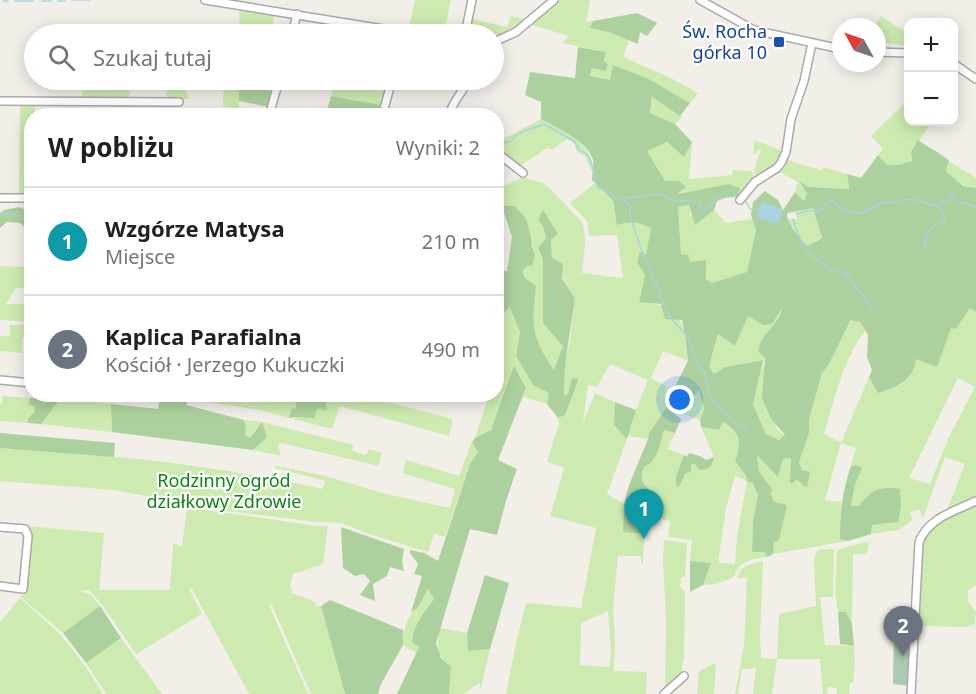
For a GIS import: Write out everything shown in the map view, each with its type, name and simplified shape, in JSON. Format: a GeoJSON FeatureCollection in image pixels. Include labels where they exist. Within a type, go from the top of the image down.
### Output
{"type":"FeatureCollection","features":[{"type":"Feature","properties":{"kind":"street"},"geometry":{"type":"LineString","coordinates":[[205,0],[348,24]]}},
{"type":"Feature","properties":{"kind":"street"},"geometry":{"type":"LineString","coordinates":[[467,24],[472,0]]}},
{"type":"Feature","properties":{"kind":"street"},"geometry":{"type":"LineString","coordinates":[[504,37],[516,32],[554,0]]}},
{"type":"Feature","properties":{"kind":"street"},"geometry":{"type":"LineString","coordinates":[[700,0],[754,30],[832,46]]}},
{"type":"Feature","properties":{"kind":"street"},"geometry":{"type":"LineString","coordinates":[[295,24],[297,15]]}},
{"type":"Feature","properties":{"kind":"street"},"geometry":{"type":"LineString","coordinates":[[740,200],[755,182],[781,164],[786,152],[791,119],[804,81],[812,43]]}},
{"type":"Feature","properties":{"kind":"street"},"geometry":{"type":"LineString","coordinates":[[886,52],[904,53]]}},
{"type":"Feature","properties":{"kind":"street"},"geometry":{"type":"LineString","coordinates":[[958,67],[976,79]]}},
{"type":"Feature","properties":{"kind":"street"},"geometry":{"type":"LineString","coordinates":[[271,108],[276,90]]}},
{"type":"Feature","properties":{"kind":"street"},"geometry":{"type":"LineString","coordinates":[[384,108],[389,90]]}},
{"type":"Feature","properties":{"kind":"street"},"geometry":{"type":"LineString","coordinates":[[451,108],[462,90]]}},
{"type":"Feature","properties":{"kind":"street"},"geometry":{"type":"LineString","coordinates":[[0,102],[179,102]]}},
{"type":"Feature","properties":{"kind":"street"},"geometry":{"type":"LineString","coordinates":[[504,158],[523,173]]}},
{"type":"Feature","properties":{"kind":"street"},"geometry":{"type":"LineString","coordinates":[[0,198],[24,198]]}},
{"type":"Feature","properties":{"kind":"street"},"geometry":{"type":"LineString","coordinates":[[0,380],[24,382]]}},
{"type":"Feature","properties":{"kind":"street"},"geometry":{"type":"LineString","coordinates":[[911,694],[919,542],[922,534],[932,523],[976,501]]}},
{"type":"Feature","properties":{"kind":"street"},"geometry":{"type":"LineString","coordinates":[[0,527],[22,529],[28,534],[23,589],[0,586]]}},
{"type":"Feature","properties":{"kind":"street"},"geometry":{"type":"LineString","coordinates":[[664,694],[684,676]]}},
{"type":"Feature","properties":{"kind":"green space"},"geometry":{"type":"Polygon","coordinates":[[[415,0],[451,0],[446,24],[410,24],[415,0]]]}},
{"type":"Feature","properties":{"kind":"green space"},"geometry":{"type":"Polygon","coordinates":[[[560,0],[590,0],[586,22],[593,21],[590,28],[629,39],[623,57],[669,77],[698,93],[690,103],[647,78],[614,65],[610,80],[590,76],[592,68],[604,61],[606,52],[562,43],[569,36],[532,25],[560,0]]]}},
{"type":"Feature","properties":{"kind":"green space"},"geometry":{"type":"Polygon","coordinates":[[[239,8],[275,14],[272,24],[240,24],[239,8]]]}},
{"type":"Feature","properties":{"kind":"green space"},"geometry":{"type":"Polygon","coordinates":[[[637,13],[657,23],[647,36],[640,32],[638,44],[611,33],[590,28],[593,21],[637,13]]]}},
{"type":"Feature","properties":{"kind":"green space"},"geometry":{"type":"Polygon","coordinates":[[[511,16],[526,19],[504,32],[504,26],[507,27],[511,16]]]}},
{"type":"Feature","properties":{"kind":"green space"},"geometry":{"type":"Polygon","coordinates":[[[472,19],[494,24],[470,24],[472,19]]]}},
{"type":"Feature","properties":{"kind":"green space"},"geometry":{"type":"Polygon","coordinates":[[[886,19],[904,31],[904,46],[886,43],[886,19]]]}},
{"type":"Feature","properties":{"kind":"green space"},"geometry":{"type":"Polygon","coordinates":[[[578,47],[606,52],[604,61],[608,64],[606,71],[592,68],[590,76],[610,80],[613,65],[647,78],[690,103],[680,116],[652,97],[650,113],[675,124],[692,142],[684,157],[667,142],[647,151],[665,181],[680,181],[686,187],[677,194],[728,184],[740,188],[738,194],[742,195],[740,197],[728,197],[717,201],[714,210],[695,225],[689,205],[678,207],[681,254],[688,255],[690,262],[706,260],[706,279],[712,283],[747,272],[756,230],[751,215],[753,202],[765,191],[778,200],[783,210],[795,192],[804,201],[807,194],[799,181],[808,187],[849,189],[847,174],[861,178],[878,155],[887,165],[912,161],[911,152],[918,140],[949,161],[946,171],[963,186],[976,188],[976,312],[970,308],[956,329],[951,328],[937,367],[916,359],[908,378],[878,393],[869,377],[872,370],[867,357],[868,335],[860,322],[851,320],[829,364],[822,373],[809,420],[809,433],[799,462],[802,470],[810,472],[807,487],[797,479],[790,483],[791,458],[783,459],[778,477],[757,455],[759,471],[773,491],[770,492],[774,502],[787,505],[779,540],[774,542],[773,554],[767,557],[765,552],[752,552],[753,521],[758,494],[753,483],[747,481],[746,475],[735,461],[739,443],[737,434],[723,422],[719,430],[701,427],[700,420],[704,409],[699,390],[688,403],[673,390],[688,361],[682,320],[665,319],[661,304],[639,302],[645,275],[637,262],[640,252],[646,255],[651,228],[634,223],[617,225],[613,200],[592,180],[593,160],[590,153],[579,141],[541,119],[541,102],[525,95],[530,72],[575,78],[578,47]],[[813,208],[787,213],[791,226],[807,246],[822,238],[813,208]],[[782,308],[772,324],[763,325],[748,316],[735,346],[718,334],[709,366],[714,374],[725,367],[763,360],[753,404],[766,434],[779,440],[785,435],[771,419],[762,398],[765,358],[758,351],[782,308]]]}},
{"type":"Feature","properties":{"kind":"green space"},"geometry":{"type":"Polygon","coordinates":[[[82,90],[130,90],[129,101],[82,99],[82,90]]]}},
{"type":"Feature","properties":{"kind":"green space"},"geometry":{"type":"Polygon","coordinates":[[[166,90],[186,90],[189,99],[166,100],[166,90]]]}},
{"type":"Feature","properties":{"kind":"green space"},"geometry":{"type":"Polygon","coordinates":[[[224,90],[239,90],[239,108],[223,106],[224,90]]]}},
{"type":"Feature","properties":{"kind":"green space"},"geometry":{"type":"Polygon","coordinates":[[[239,90],[269,90],[273,94],[269,107],[239,101],[239,90]]]}},
{"type":"Feature","properties":{"kind":"green space"},"geometry":{"type":"Polygon","coordinates":[[[333,90],[386,91],[383,100],[378,98],[383,104],[382,108],[381,105],[331,96],[333,90]]]}},
{"type":"Feature","properties":{"kind":"green space"},"geometry":{"type":"Polygon","coordinates":[[[331,96],[381,105],[381,108],[328,108],[331,96]]]}},
{"type":"Feature","properties":{"kind":"green space"},"geometry":{"type":"Polygon","coordinates":[[[652,97],[682,117],[675,124],[650,113],[652,97]]]}},
{"type":"Feature","properties":{"kind":"green space"},"geometry":{"type":"Polygon","coordinates":[[[904,104],[904,126],[929,126],[911,152],[912,161],[898,165],[886,165],[878,155],[883,149],[871,136],[904,104]]]}},
{"type":"Feature","properties":{"kind":"green space"},"geometry":{"type":"Polygon","coordinates":[[[20,105],[35,105],[35,108],[24,108],[24,196],[19,196],[20,105]]]}},
{"type":"Feature","properties":{"kind":"green space"},"geometry":{"type":"Polygon","coordinates":[[[541,119],[582,144],[591,160],[592,169],[585,156],[577,152],[574,143],[567,139],[552,150],[547,148],[518,167],[504,156],[504,139],[541,119]]]}},
{"type":"Feature","properties":{"kind":"green space"},"geometry":{"type":"Polygon","coordinates":[[[754,140],[783,151],[777,166],[756,180],[754,171],[761,149],[753,155],[754,140]]]}},
{"type":"Feature","properties":{"kind":"green space"},"geometry":{"type":"Polygon","coordinates":[[[667,142],[684,156],[692,142],[689,179],[732,175],[733,170],[752,171],[755,180],[742,195],[738,194],[740,189],[722,185],[675,194],[686,187],[680,181],[665,181],[646,151],[667,142]]]}},
{"type":"Feature","properties":{"kind":"green space"},"geometry":{"type":"Polygon","coordinates":[[[786,157],[795,163],[822,170],[823,167],[847,174],[849,189],[808,187],[798,182],[778,171],[786,157]]]}},
{"type":"Feature","properties":{"kind":"green space"},"geometry":{"type":"Polygon","coordinates":[[[949,161],[976,178],[976,188],[964,186],[946,171],[949,161]]]}},
{"type":"Feature","properties":{"kind":"green space"},"geometry":{"type":"Polygon","coordinates":[[[523,177],[543,183],[550,189],[581,221],[585,240],[582,273],[623,278],[617,235],[589,236],[587,221],[570,203],[595,183],[613,200],[628,222],[641,223],[651,228],[639,301],[665,307],[679,318],[683,326],[688,361],[663,351],[651,378],[666,386],[667,407],[649,433],[648,439],[628,436],[648,380],[610,364],[597,387],[588,385],[583,423],[595,393],[615,402],[615,425],[627,439],[607,494],[624,504],[623,532],[646,515],[653,493],[643,481],[642,475],[644,466],[652,461],[660,446],[664,430],[675,433],[668,449],[684,455],[676,477],[685,474],[690,465],[713,463],[714,457],[701,427],[718,430],[723,422],[729,426],[737,434],[739,443],[735,461],[753,482],[755,492],[758,493],[753,521],[752,551],[766,552],[767,557],[742,564],[734,577],[716,584],[703,585],[711,563],[690,561],[692,540],[668,537],[670,521],[649,516],[644,538],[643,563],[641,563],[641,556],[618,556],[613,608],[614,671],[647,672],[646,694],[506,694],[526,603],[581,608],[596,528],[550,516],[564,468],[547,461],[559,424],[558,418],[565,415],[579,380],[572,379],[568,394],[564,396],[564,367],[570,341],[575,298],[552,259],[551,239],[558,234],[543,211],[539,219],[546,238],[538,249],[543,260],[544,280],[563,346],[554,370],[533,331],[523,270],[535,255],[526,218],[515,206],[504,206],[504,186],[523,177]],[[735,476],[726,508],[718,563],[735,564],[737,536],[747,481],[735,476]],[[608,611],[581,623],[580,665],[609,667],[611,652],[608,611]]]}},
{"type":"Feature","properties":{"kind":"green space"},"geometry":{"type":"Polygon","coordinates":[[[798,182],[808,194],[804,201],[795,192],[798,182]]]}},
{"type":"Feature","properties":{"kind":"green space"},"geometry":{"type":"Polygon","coordinates":[[[689,205],[691,216],[708,214],[714,210],[726,223],[753,219],[756,230],[747,273],[712,283],[681,254],[678,207],[689,205]]]}},
{"type":"Feature","properties":{"kind":"green space"},"geometry":{"type":"Polygon","coordinates":[[[504,206],[515,206],[526,218],[535,255],[532,266],[528,265],[523,270],[524,277],[536,286],[534,330],[540,347],[554,370],[563,346],[543,323],[543,260],[538,248],[546,238],[543,226],[538,219],[543,210],[558,234],[551,240],[552,258],[563,264],[562,278],[575,298],[566,359],[564,396],[568,394],[572,378],[579,379],[565,415],[558,418],[547,404],[549,393],[533,385],[516,356],[520,332],[510,307],[504,312],[504,271],[507,271],[512,237],[504,206]]]}},
{"type":"Feature","properties":{"kind":"green space"},"geometry":{"type":"Polygon","coordinates":[[[19,207],[24,209],[24,226],[20,223],[7,222],[0,228],[0,213],[19,207]]]}},
{"type":"Feature","properties":{"kind":"green space"},"geometry":{"type":"Polygon","coordinates":[[[813,207],[822,237],[807,246],[789,223],[789,219],[797,219],[796,213],[787,214],[813,207]]]}},
{"type":"Feature","properties":{"kind":"green space"},"geometry":{"type":"Polygon","coordinates":[[[0,266],[24,267],[24,287],[16,288],[6,304],[24,304],[24,322],[0,320],[0,266]]]}},
{"type":"Feature","properties":{"kind":"green space"},"geometry":{"type":"Polygon","coordinates":[[[510,306],[520,332],[516,356],[550,393],[547,404],[523,397],[526,388],[499,412],[491,430],[475,438],[487,402],[504,402],[504,312],[510,306]]]}},
{"type":"Feature","properties":{"kind":"green space"},"geometry":{"type":"Polygon","coordinates":[[[782,307],[774,327],[769,330],[763,366],[765,374],[762,398],[777,429],[785,436],[779,440],[766,434],[753,404],[762,360],[725,367],[714,374],[709,366],[718,334],[735,346],[748,315],[763,325],[782,307]]]}},
{"type":"Feature","properties":{"kind":"green space"},"geometry":{"type":"Polygon","coordinates":[[[970,308],[976,312],[976,497],[947,510],[965,464],[945,457],[923,518],[919,509],[910,513],[913,520],[898,530],[871,534],[872,525],[898,522],[884,487],[868,494],[859,506],[851,506],[856,465],[851,466],[856,448],[841,443],[869,377],[878,392],[902,384],[909,378],[916,359],[951,327],[956,329],[970,308]],[[958,378],[909,478],[930,484],[948,439],[975,387],[958,378]]]}},
{"type":"Feature","properties":{"kind":"green space"},"geometry":{"type":"Polygon","coordinates":[[[852,320],[860,322],[865,331],[845,366],[824,434],[841,443],[825,500],[841,502],[840,539],[848,541],[773,554],[774,502],[759,471],[757,454],[778,476],[783,459],[791,458],[794,473],[803,486],[808,472],[802,470],[799,462],[809,433],[809,420],[822,373],[852,320]]]}},
{"type":"Feature","properties":{"kind":"green space"},"geometry":{"type":"Polygon","coordinates":[[[9,325],[24,325],[22,353],[0,351],[0,336],[10,336],[9,325]]]}},
{"type":"Feature","properties":{"kind":"green space"},"geometry":{"type":"Polygon","coordinates":[[[514,366],[526,388],[498,460],[517,469],[497,535],[470,529],[436,643],[441,658],[451,667],[449,694],[397,694],[419,647],[412,642],[414,630],[434,599],[428,589],[418,607],[411,612],[422,576],[414,574],[418,564],[410,550],[424,553],[438,561],[470,464],[478,452],[472,442],[491,430],[501,402],[504,402],[504,394],[514,366]]]}},
{"type":"Feature","properties":{"kind":"green space"},"geometry":{"type":"Polygon","coordinates":[[[699,389],[704,409],[700,420],[683,414],[699,389]]]}},
{"type":"Feature","properties":{"kind":"green space"},"geometry":{"type":"Polygon","coordinates":[[[2,396],[24,398],[24,402],[35,406],[34,412],[28,418],[28,423],[0,421],[0,404],[2,396]]]}},
{"type":"Feature","properties":{"kind":"green space"},"geometry":{"type":"Polygon","coordinates":[[[29,402],[58,402],[41,424],[28,423],[28,418],[34,412],[35,407],[28,404],[29,402]]]}},
{"type":"Feature","properties":{"kind":"green space"},"geometry":{"type":"Polygon","coordinates":[[[58,402],[111,404],[112,432],[41,424],[58,402]]]}},
{"type":"Feature","properties":{"kind":"green space"},"geometry":{"type":"Polygon","coordinates":[[[159,402],[187,402],[186,405],[244,420],[245,435],[250,438],[262,422],[267,437],[253,450],[112,432],[111,404],[158,409],[159,402]]]}},
{"type":"Feature","properties":{"kind":"green space"},"geometry":{"type":"Polygon","coordinates":[[[207,402],[296,402],[296,409],[292,408],[289,418],[259,410],[207,402]]]}},
{"type":"Feature","properties":{"kind":"green space"},"geometry":{"type":"Polygon","coordinates":[[[296,402],[326,402],[327,410],[317,409],[314,418],[289,418],[292,408],[296,409],[296,402]]]}},
{"type":"Feature","properties":{"kind":"green space"},"geometry":{"type":"Polygon","coordinates":[[[326,402],[388,402],[453,419],[449,436],[340,406],[332,429],[293,419],[317,409],[327,410],[326,402]]]}},
{"type":"Feature","properties":{"kind":"green space"},"geometry":{"type":"Polygon","coordinates":[[[615,402],[636,410],[627,439],[614,425],[615,402]]]}},
{"type":"Feature","properties":{"kind":"green space"},"geometry":{"type":"Polygon","coordinates":[[[667,407],[681,419],[675,433],[664,430],[655,456],[644,467],[643,481],[653,493],[646,516],[643,516],[642,532],[623,532],[624,504],[629,485],[649,433],[667,407]]]}},
{"type":"Feature","properties":{"kind":"green space"},"geometry":{"type":"Polygon","coordinates":[[[244,420],[262,422],[354,445],[352,451],[366,455],[369,449],[382,453],[378,466],[282,443],[278,445],[281,456],[253,450],[267,436],[256,428],[250,439],[245,435],[244,420]]]}},
{"type":"Feature","properties":{"kind":"green space"},"geometry":{"type":"Polygon","coordinates":[[[0,433],[115,443],[114,457],[0,448],[0,433]]]}},
{"type":"Feature","properties":{"kind":"green space","name":"Rodzinny ogród działkowy Zdrowie"},"geometry":{"type":"Polygon","coordinates":[[[472,442],[478,452],[470,464],[445,537],[434,534],[428,552],[341,523],[219,510],[114,490],[0,481],[0,448],[202,467],[322,489],[326,481],[275,468],[276,466],[326,476],[382,493],[450,508],[455,489],[402,473],[407,460],[459,476],[472,442]]]}},
{"type":"Feature","properties":{"kind":"green space"},"geometry":{"type":"Polygon","coordinates":[[[689,453],[706,460],[714,457],[710,467],[702,470],[699,470],[695,464],[691,465],[691,471],[685,474],[679,487],[676,486],[676,477],[684,455],[687,457],[689,453]]]}},
{"type":"Feature","properties":{"kind":"green space"},"geometry":{"type":"Polygon","coordinates":[[[856,465],[862,468],[855,484],[851,506],[859,506],[872,492],[886,488],[900,489],[901,507],[898,522],[872,525],[871,534],[848,541],[840,539],[841,511],[851,466],[856,465]]]}},
{"type":"Feature","properties":{"kind":"green space"},"geometry":{"type":"Polygon","coordinates":[[[976,503],[976,585],[968,590],[968,601],[976,612],[975,624],[967,627],[919,626],[919,577],[924,540],[938,524],[976,503]]]}},
{"type":"Feature","properties":{"kind":"green space"},"geometry":{"type":"Polygon","coordinates":[[[187,507],[328,526],[323,564],[293,574],[290,585],[292,593],[315,602],[316,606],[321,606],[345,694],[311,694],[272,605],[269,605],[308,694],[249,694],[192,589],[189,589],[202,614],[136,654],[103,606],[89,590],[80,591],[91,595],[100,606],[63,633],[19,596],[23,596],[25,586],[26,526],[104,533],[99,590],[170,590],[173,544],[182,546],[187,507]]]}},
{"type":"Feature","properties":{"kind":"green space"},"geometry":{"type":"Polygon","coordinates":[[[341,527],[404,549],[402,561],[404,571],[390,567],[387,576],[373,584],[375,601],[360,595],[370,581],[364,574],[355,576],[343,568],[341,527]]]}},
{"type":"Feature","properties":{"kind":"green space"},"geometry":{"type":"Polygon","coordinates":[[[664,540],[687,543],[685,576],[681,578],[680,587],[685,592],[684,657],[681,674],[665,688],[666,621],[664,540]]]}},
{"type":"Feature","properties":{"kind":"green space"},"geometry":{"type":"Polygon","coordinates":[[[865,542],[869,543],[867,554],[853,554],[852,624],[846,612],[838,612],[835,590],[837,550],[865,542]]]}},
{"type":"Feature","properties":{"kind":"green space"},"geometry":{"type":"Polygon","coordinates":[[[834,549],[833,597],[820,597],[825,645],[854,646],[853,683],[850,683],[849,694],[837,694],[837,688],[828,687],[827,694],[823,694],[820,659],[777,659],[779,614],[816,606],[814,560],[817,551],[834,549]]]}},
{"type":"Feature","properties":{"kind":"green space"},"geometry":{"type":"Polygon","coordinates":[[[690,561],[711,563],[703,585],[690,592],[690,561]]]}},
{"type":"Feature","properties":{"kind":"green space"},"geometry":{"type":"Polygon","coordinates":[[[763,561],[761,658],[777,659],[772,694],[753,694],[756,668],[742,669],[738,694],[735,694],[744,645],[747,578],[737,578],[744,568],[763,561]]]}},
{"type":"Feature","properties":{"kind":"green space"},"geometry":{"type":"Polygon","coordinates":[[[485,575],[509,583],[490,649],[468,651],[467,633],[485,575]]]}},
{"type":"Feature","properties":{"kind":"green space"},"geometry":{"type":"Polygon","coordinates":[[[428,589],[434,599],[424,612],[416,653],[403,645],[405,628],[407,621],[428,589]]]}},
{"type":"Feature","properties":{"kind":"green space"},"geometry":{"type":"Polygon","coordinates":[[[20,598],[60,634],[86,667],[103,694],[0,694],[0,622],[20,598]]]}},
{"type":"Feature","properties":{"kind":"green space"},"geometry":{"type":"Polygon","coordinates":[[[330,600],[403,630],[403,645],[381,684],[378,694],[345,694],[321,606],[330,600]]]}},
{"type":"Feature","properties":{"kind":"green space"},"geometry":{"type":"Polygon","coordinates":[[[100,606],[121,638],[86,663],[63,633],[100,606]]]}},
{"type":"Feature","properties":{"kind":"green space"},"geometry":{"type":"Polygon","coordinates":[[[838,612],[846,612],[852,624],[854,646],[840,644],[838,612]]]}},
{"type":"Feature","properties":{"kind":"green space"},"geometry":{"type":"Polygon","coordinates":[[[894,614],[915,615],[910,686],[893,684],[894,614]]]}},
{"type":"Feature","properties":{"kind":"green space"},"geometry":{"type":"Polygon","coordinates":[[[440,628],[467,633],[468,651],[490,649],[481,688],[479,683],[464,694],[449,694],[451,667],[438,650],[440,628]]]}},
{"type":"Feature","properties":{"kind":"green space"},"geometry":{"type":"Polygon","coordinates":[[[121,638],[162,694],[106,694],[86,663],[121,638]]]}},
{"type":"Feature","properties":{"kind":"green space"},"geometry":{"type":"Polygon","coordinates":[[[714,663],[716,666],[714,694],[697,694],[699,672],[714,663]]]}},
{"type":"Feature","properties":{"kind":"water"},"geometry":{"type":"Polygon","coordinates":[[[764,202],[783,210],[780,221],[774,223],[758,218],[761,204],[764,202]]]}},
{"type":"Feature","properties":{"kind":"waterway"},"geometry":{"type":"LineString","coordinates":[[72,0],[90,0]]}},
{"type":"Feature","properties":{"kind":"waterway"},"geometry":{"type":"LineString","coordinates":[[3,1],[8,1]]}},
{"type":"Feature","properties":{"kind":"waterway"},"geometry":{"type":"LineString","coordinates":[[15,1],[33,1]]}},
{"type":"Feature","properties":{"kind":"waterway"},"geometry":{"type":"LineString","coordinates":[[42,1],[51,1]]}},
{"type":"Feature","properties":{"kind":"waterway"},"geometry":{"type":"LineString","coordinates":[[58,1],[65,1]]}},
{"type":"Feature","properties":{"kind":"waterway"},"geometry":{"type":"LineString","coordinates":[[504,143],[544,124],[575,142],[579,150],[588,155],[598,188],[609,192],[616,199],[658,194],[675,201],[699,203],[702,209],[707,210],[717,198],[739,196]]}},
{"type":"Feature","properties":{"kind":"waterway"},"geometry":{"type":"LineString","coordinates":[[797,214],[819,211],[831,200],[851,213],[863,213],[884,202],[909,199],[938,206],[943,201],[948,202],[951,194],[958,201],[976,207]]}},
{"type":"Feature","properties":{"kind":"waterway"},"geometry":{"type":"LineString","coordinates":[[624,200],[630,206],[630,215],[641,249],[669,316],[688,337],[698,366],[705,373],[709,396],[735,422],[748,430]]}},
{"type":"Feature","properties":{"kind":"waterway"},"geometry":{"type":"LineString","coordinates":[[745,200],[750,209],[761,209]]}},
{"type":"Feature","properties":{"kind":"waterway"},"geometry":{"type":"LineString","coordinates":[[925,248],[928,231],[945,219],[939,207]]}},
{"type":"Feature","properties":{"kind":"waterway"},"geometry":{"type":"LineString","coordinates":[[0,215],[6,213],[24,216]]}},
{"type":"Feature","properties":{"kind":"waterway"},"geometry":{"type":"LineString","coordinates":[[793,219],[800,240],[808,252],[825,263],[827,269],[844,272],[873,309]]}},
{"type":"Feature","properties":{"kind":"place","name":"Św. Rocha górka 10"},"geometry":{"type":"Point","coordinates":[779,42]}},
{"type":"Feature","properties":{"kind":"place","name":"Wzgórze Matysa"},"geometry":{"type":"Point","coordinates":[644,539]}},
{"type":"Feature","properties":{"kind":"place","name":"Kaplica Parafialna"},"geometry":{"type":"Point","coordinates":[903,656]}}]}
